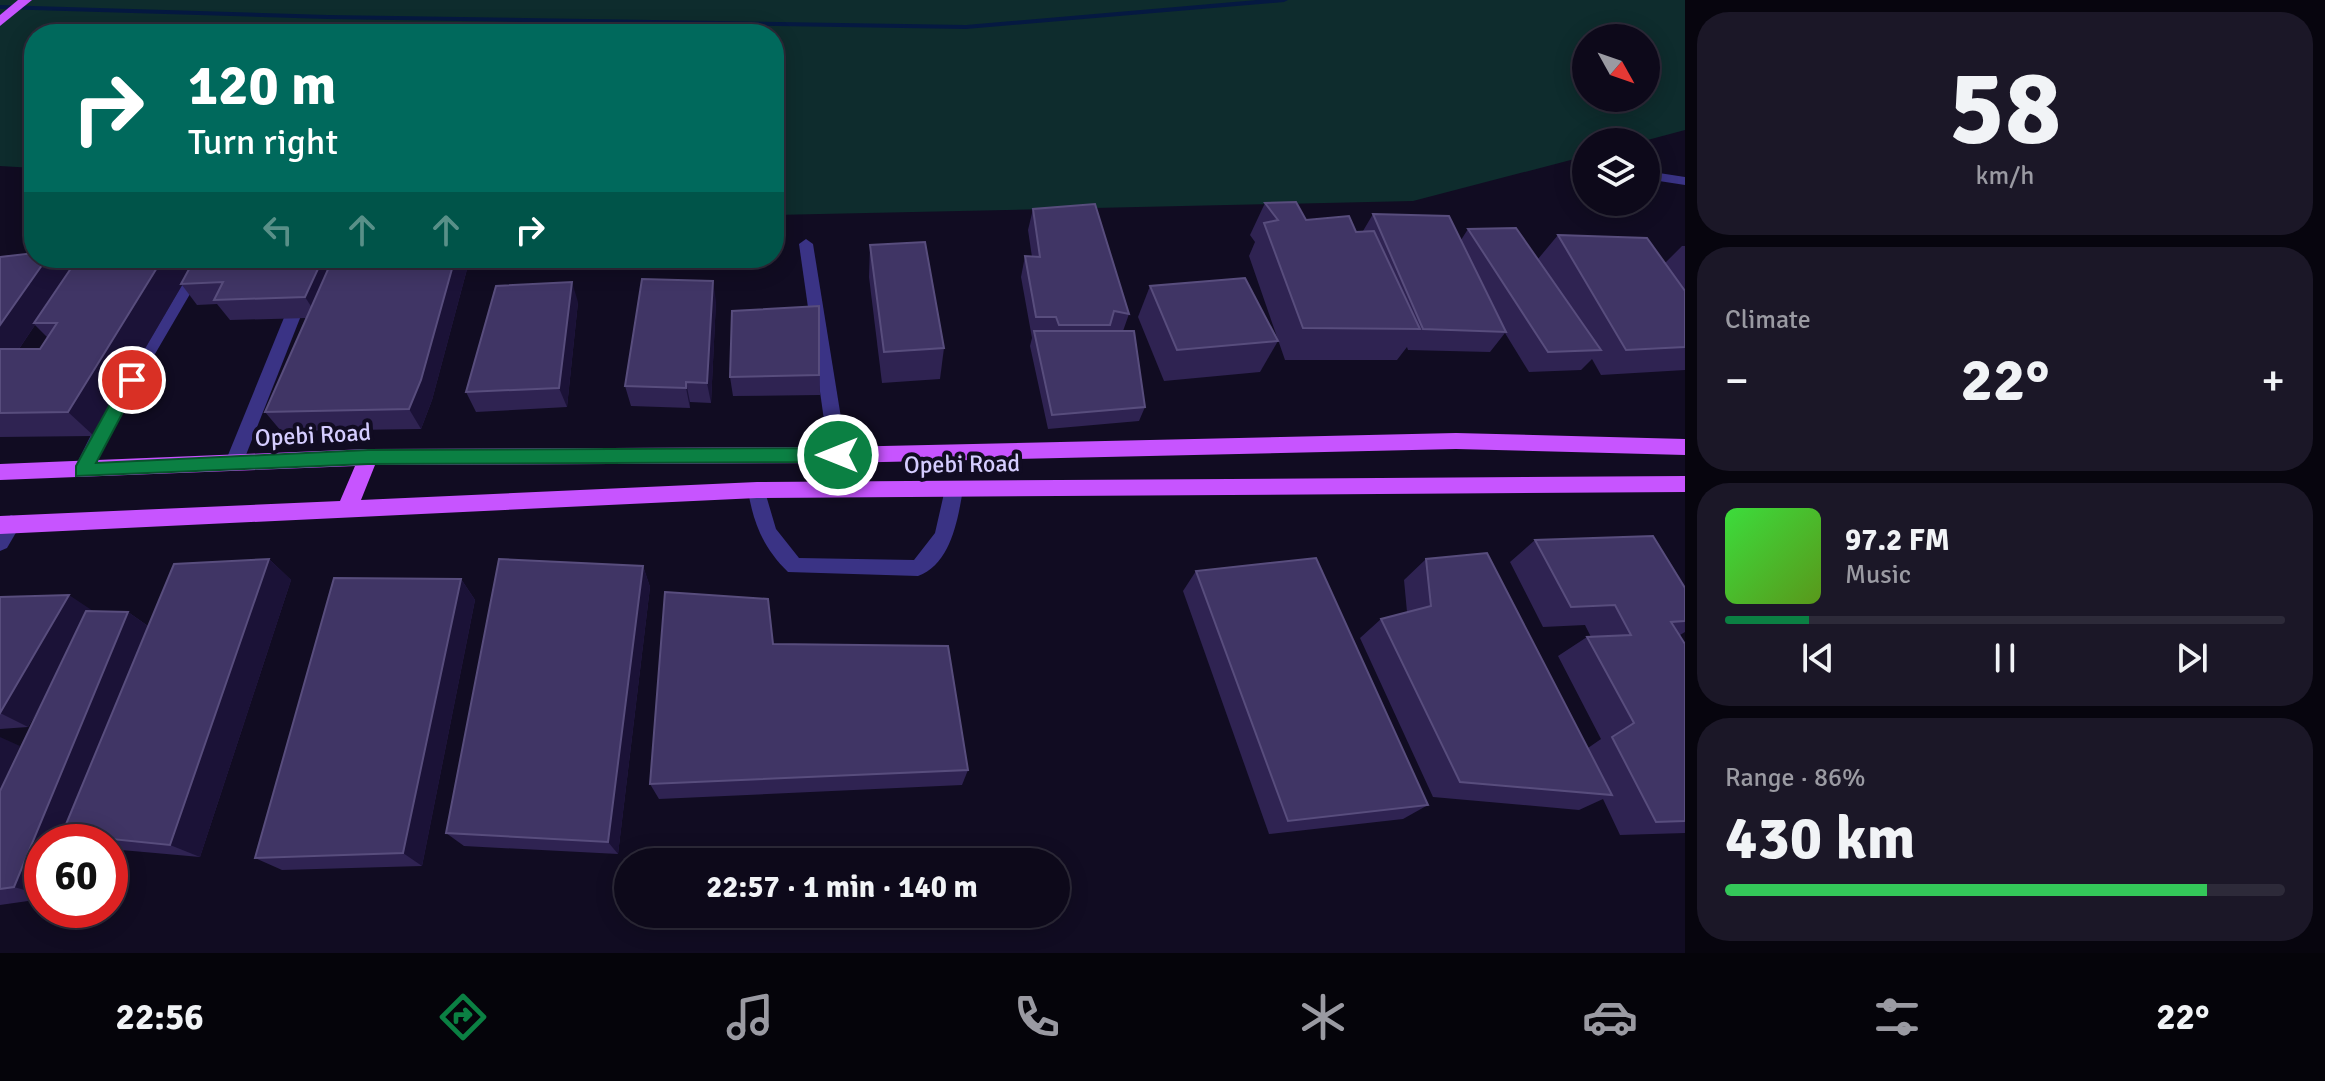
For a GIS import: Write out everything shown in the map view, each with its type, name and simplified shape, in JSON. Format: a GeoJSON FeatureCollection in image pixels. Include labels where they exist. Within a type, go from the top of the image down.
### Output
{"type":"FeatureCollection","features":[{"type":"Feature","properties":{"kind":"main road"},"geometry":{"type":"LineString","coordinates":[[0,22],[26,0]]}},
{"type":"Feature","properties":{"kind":"main road","name":"Opebi Road"},"geometry":{"type":"LineString","coordinates":[[0,472],[233,465],[368,457],[838,455],[1456,441],[1685,447]]}},
{"type":"Feature","properties":{"kind":"main road"},"geometry":{"type":"LineString","coordinates":[[348,507],[368,457]]}},
{"type":"Feature","properties":{"kind":"main road","name":"Opebi Road"},"geometry":{"type":"LineString","coordinates":[[4,530],[348,507],[757,490],[1685,484]]}},
{"type":"Feature","properties":{"kind":"lane"},"geometry":{"type":"LineString","coordinates":[[1660,177],[1685,181]]}},
{"type":"Feature","properties":{"kind":"lane"},"geometry":{"type":"LineString","coordinates":[[806,244],[838,455]]}},
{"type":"Feature","properties":{"kind":"lane"},"geometry":{"type":"LineString","coordinates":[[82,471],[103,428],[197,268]]}},
{"type":"Feature","properties":{"kind":"lane"},"geometry":{"type":"LineString","coordinates":[[233,465],[306,283]]}},
{"type":"Feature","properties":{"kind":"lane"},"geometry":{"type":"LineString","coordinates":[[757,490],[762,526],[778,550],[795,566],[918,568],[937,552],[946,532],[954,489]]}},
{"type":"Feature","properties":{"kind":"green space"},"geometry":{"type":"Polygon","coordinates":[[[0,0],[1685,0],[1685,130],[1660,137],[1660,128],[1572,128],[1572,160],[1413,201],[784,215],[784,24],[24,24],[24,167],[0,166],[0,0]]]}},
{"type":"Feature","properties":{"kind":"building"},"geometry":{"type":"Polygon","coordinates":[[[1296,202],[1306,220],[1349,216],[1356,232],[1374,231],[1420,329],[1303,328],[1264,223],[1278,220],[1265,203],[1296,202]]]}},
{"type":"Feature","properties":{"kind":"building"},"geometry":{"type":"Polygon","coordinates":[[[1095,204],[1129,314],[1114,311],[1110,325],[1059,325],[1056,317],[1036,317],[1025,256],[1040,257],[1033,209],[1095,204]]]}},
{"type":"Feature","properties":{"kind":"building"},"geometry":{"type":"Polygon","coordinates":[[[1373,214],[1449,216],[1506,332],[1423,329],[1373,214]]]}},
{"type":"Feature","properties":{"kind":"building"},"geometry":{"type":"Polygon","coordinates":[[[1516,228],[1601,350],[1548,352],[1468,229],[1516,228]]]}},
{"type":"Feature","properties":{"kind":"building"},"geometry":{"type":"Polygon","coordinates":[[[1558,235],[1647,238],[1685,291],[1685,347],[1626,350],[1558,235]]]}},
{"type":"Feature","properties":{"kind":"building"},"geometry":{"type":"Polygon","coordinates":[[[925,242],[944,348],[884,352],[870,245],[925,242]]]}},
{"type":"Feature","properties":{"kind":"building"},"geometry":{"type":"Polygon","coordinates":[[[24,254],[24,268],[40,268],[0,325],[0,257],[24,254]]]}},
{"type":"Feature","properties":{"kind":"building"},"geometry":{"type":"Polygon","coordinates":[[[71,268],[157,268],[68,412],[0,413],[0,349],[40,349],[57,323],[34,323],[71,268]]]}},
{"type":"Feature","properties":{"kind":"building"},"geometry":{"type":"Polygon","coordinates":[[[190,268],[318,268],[305,297],[214,300],[223,282],[181,284],[190,268]]]}},
{"type":"Feature","properties":{"kind":"building"},"geometry":{"type":"Polygon","coordinates":[[[329,268],[452,268],[421,380],[409,409],[265,412],[329,268]]]}},
{"type":"Feature","properties":{"kind":"building"},"geometry":{"type":"Polygon","coordinates":[[[1245,278],[1278,341],[1177,350],[1150,286],[1245,278]]]}},
{"type":"Feature","properties":{"kind":"building"},"geometry":{"type":"Polygon","coordinates":[[[642,279],[713,281],[707,383],[686,382],[686,388],[625,386],[642,279]]]}},
{"type":"Feature","properties":{"kind":"building"},"geometry":{"type":"Polygon","coordinates":[[[572,282],[559,388],[466,392],[496,286],[572,282]]]}},
{"type":"Feature","properties":{"kind":"building"},"geometry":{"type":"Polygon","coordinates":[[[819,306],[819,375],[730,377],[732,311],[819,306]]]}},
{"type":"Feature","properties":{"kind":"building"},"geometry":{"type":"Polygon","coordinates":[[[1034,331],[1134,331],[1145,407],[1052,415],[1034,331]]]}},
{"type":"Feature","properties":{"kind":"building"},"geometry":{"type":"Polygon","coordinates":[[[1653,536],[1685,588],[1685,621],[1671,622],[1685,644],[1685,821],[1656,822],[1612,737],[1634,723],[1587,637],[1631,635],[1615,605],[1571,607],[1535,540],[1653,536]]]}},
{"type":"Feature","properties":{"kind":"building"},"geometry":{"type":"Polygon","coordinates":[[[1487,553],[1612,795],[1460,782],[1381,619],[1431,606],[1426,559],[1487,553]]]}},
{"type":"Feature","properties":{"kind":"building"},"geometry":{"type":"Polygon","coordinates":[[[1316,558],[1428,805],[1288,821],[1196,571],[1316,558]]]}},
{"type":"Feature","properties":{"kind":"building"},"geometry":{"type":"Polygon","coordinates":[[[269,559],[170,845],[128,841],[128,824],[66,824],[174,564],[269,559]]]}},
{"type":"Feature","properties":{"kind":"building"},"geometry":{"type":"Polygon","coordinates":[[[499,559],[643,566],[608,842],[446,833],[499,559]]]}},
{"type":"Feature","properties":{"kind":"building"},"geometry":{"type":"Polygon","coordinates":[[[334,578],[461,579],[403,853],[255,858],[334,578]]]}},
{"type":"Feature","properties":{"kind":"building"},"geometry":{"type":"Polygon","coordinates":[[[665,592],[768,599],[773,644],[948,646],[968,770],[650,784],[665,592]]]}},
{"type":"Feature","properties":{"kind":"building"},"geometry":{"type":"Polygon","coordinates":[[[69,595],[0,713],[0,597],[69,595]]]}},
{"type":"Feature","properties":{"kind":"building"},"geometry":{"type":"Polygon","coordinates":[[[86,611],[128,612],[40,824],[24,824],[24,863],[14,887],[0,889],[0,791],[86,611]]]}},
{"type":"Feature","properties":{"kind":"waterway"},"geometry":{"type":"LineString","coordinates":[[784,24],[966,27],[1284,0]]}},
{"type":"Feature","properties":{"kind":"waterway"},"geometry":{"type":"LineString","coordinates":[[0,7],[328,17],[775,24]]}},
{"type":"Feature","properties":{"kind":"route"},"geometry":{"type":"LineString","coordinates":[[132,380],[82,471],[368,457],[838,455]]}}]}
